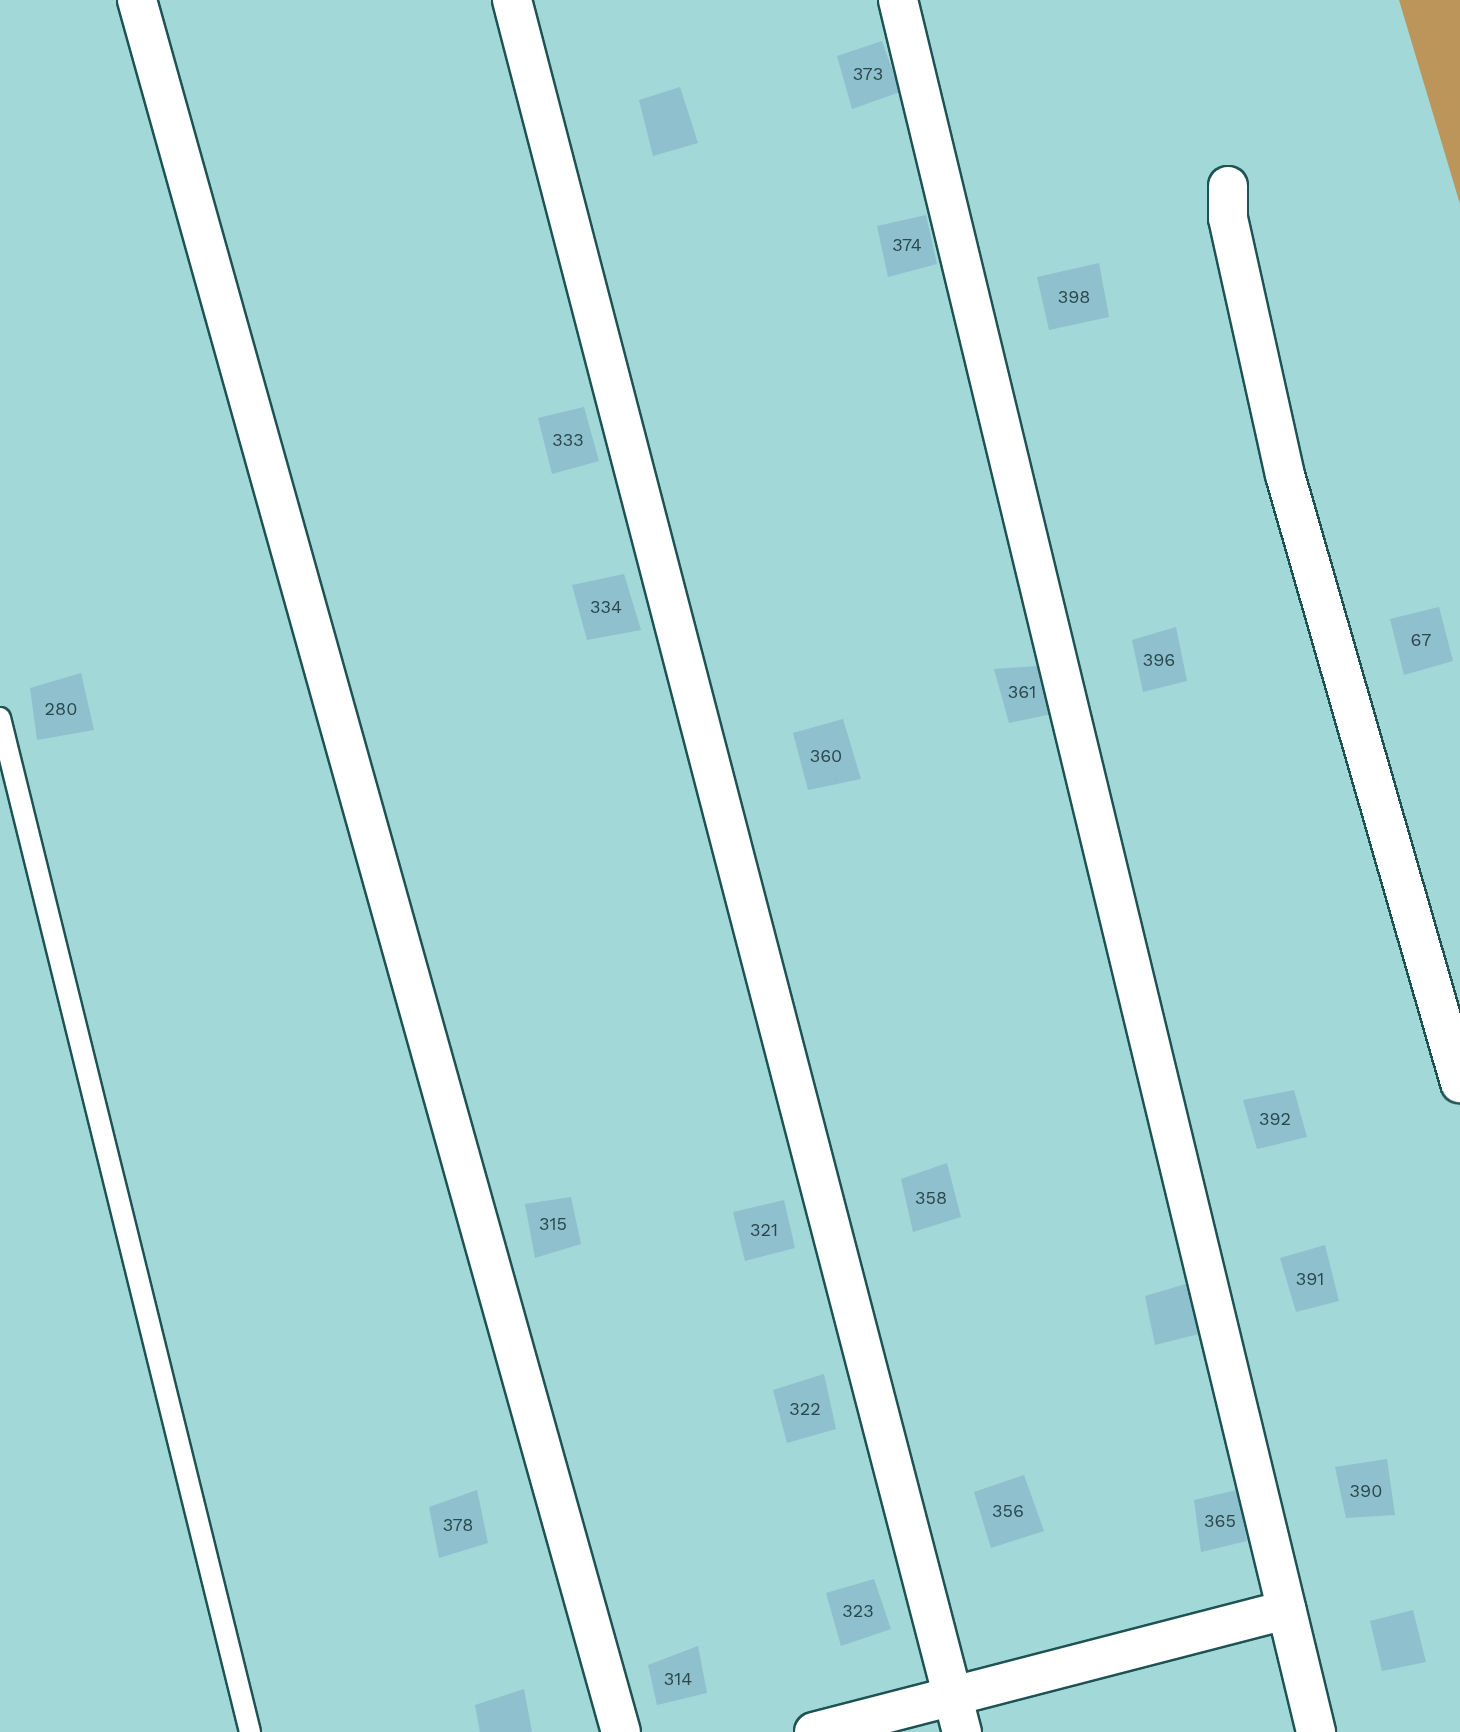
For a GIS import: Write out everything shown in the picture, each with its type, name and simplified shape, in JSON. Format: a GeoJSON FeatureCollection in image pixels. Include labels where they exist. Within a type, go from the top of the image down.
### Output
{"type":"FeatureCollection","features":[{"type":"Feature","properties":{"kind":"street"},"geometry":{"type":"LineString","coordinates":[[137,0],[621,1732]]}},
{"type":"Feature","properties":{"kind":"street"},"geometry":{"type":"LineString","coordinates":[[512,0],[959,1715]]}},
{"type":"Feature","properties":{"kind":"street"},"geometry":{"type":"LineString","coordinates":[[898,0],[1316,1732]]}},
{"type":"Feature","properties":{"kind":"street"},"geometry":{"type":"LineString","coordinates":[[1228,186],[1228,218],[1285,475],[1460,1083]]}},
{"type":"Feature","properties":{"kind":"street"},"geometry":{"type":"LineString","coordinates":[[814,1732],[959,1715],[1287,1610]]}},
{"type":"Feature","properties":{"kind":"lane"},"geometry":{"type":"LineString","coordinates":[[0,718],[250,1732]]}},
{"type":"Feature","properties":{"kind":"shaded area"},"geometry":{"type":"Polygon","coordinates":[[[1399,0],[1460,0],[1460,204],[1399,0]]]}},
{"type":"Feature","properties":{"kind":"building"},"geometry":{"type":"Polygon","coordinates":[[[882,41],[900,92],[852,109],[837,56],[882,41]]]}},
{"type":"Feature","properties":{"kind":"building"},"geometry":{"type":"Polygon","coordinates":[[[680,87],[698,143],[653,156],[639,100],[680,87]]]}},
{"type":"Feature","properties":{"kind":"building"},"geometry":{"type":"Polygon","coordinates":[[[926,215],[937,264],[888,277],[877,226],[926,215]]]}},
{"type":"Feature","properties":{"kind":"building"},"geometry":{"type":"Polygon","coordinates":[[[1099,263],[1109,317],[1049,330],[1037,277],[1099,263]]]}},
{"type":"Feature","properties":{"kind":"building"},"geometry":{"type":"Polygon","coordinates":[[[584,407],[599,461],[552,474],[538,418],[584,407]]]}},
{"type":"Feature","properties":{"kind":"building"},"geometry":{"type":"Polygon","coordinates":[[[624,574],[641,630],[587,640],[572,585],[624,574]]]}},
{"type":"Feature","properties":{"kind":"building"},"geometry":{"type":"Polygon","coordinates":[[[1439,607],[1453,661],[1404,675],[1390,619],[1439,607]]]}},
{"type":"Feature","properties":{"kind":"building"},"geometry":{"type":"Polygon","coordinates":[[[1176,627],[1187,681],[1143,692],[1132,640],[1176,627]]]}},
{"type":"Feature","properties":{"kind":"building"},"geometry":{"type":"Polygon","coordinates":[[[1037,666],[1052,714],[1009,723],[994,669],[1037,666]]]}},
{"type":"Feature","properties":{"kind":"building"},"geometry":{"type":"Polygon","coordinates":[[[81,673],[94,730],[37,740],[30,688],[81,673]]]}},
{"type":"Feature","properties":{"kind":"building"},"geometry":{"type":"Polygon","coordinates":[[[843,719],[861,779],[808,790],[793,733],[843,719]]]}},
{"type":"Feature","properties":{"kind":"building"},"geometry":{"type":"Polygon","coordinates":[[[1294,1090],[1307,1137],[1257,1149],[1243,1100],[1294,1090]]]}},
{"type":"Feature","properties":{"kind":"building"},"geometry":{"type":"Polygon","coordinates":[[[947,1163],[961,1217],[913,1232],[901,1179],[947,1163]]]}},
{"type":"Feature","properties":{"kind":"building"},"geometry":{"type":"Polygon","coordinates":[[[571,1197],[581,1244],[535,1258],[525,1204],[571,1197]]]}},
{"type":"Feature","properties":{"kind":"building"},"geometry":{"type":"Polygon","coordinates":[[[784,1200],[795,1248],[745,1261],[733,1212],[784,1200]]]}},
{"type":"Feature","properties":{"kind":"building"},"geometry":{"type":"Polygon","coordinates":[[[1325,1245],[1339,1301],[1296,1312],[1280,1258],[1325,1245]]]}},
{"type":"Feature","properties":{"kind":"building"},"geometry":{"type":"Polygon","coordinates":[[[1186,1284],[1199,1334],[1155,1345],[1145,1296],[1186,1284]]]}},
{"type":"Feature","properties":{"kind":"building"},"geometry":{"type":"Polygon","coordinates":[[[824,1374],[836,1429],[787,1443],[773,1390],[824,1374]]]}},
{"type":"Feature","properties":{"kind":"building"},"geometry":{"type":"Polygon","coordinates":[[[1387,1459],[1395,1515],[1346,1518],[1335,1467],[1387,1459]]]}},
{"type":"Feature","properties":{"kind":"building"},"geometry":{"type":"Polygon","coordinates":[[[1024,1475],[1044,1531],[991,1548],[974,1492],[1024,1475]]]}},
{"type":"Feature","properties":{"kind":"building"},"geometry":{"type":"Polygon","coordinates":[[[477,1490],[488,1543],[439,1558],[429,1507],[477,1490]]]}},
{"type":"Feature","properties":{"kind":"building"},"geometry":{"type":"Polygon","coordinates":[[[1237,1490],[1247,1541],[1201,1552],[1194,1500],[1237,1490]]]}},
{"type":"Feature","properties":{"kind":"building"},"geometry":{"type":"Polygon","coordinates":[[[874,1579],[891,1629],[841,1646],[826,1593],[874,1579]]]}},
{"type":"Feature","properties":{"kind":"building"},"geometry":{"type":"Polygon","coordinates":[[[1413,1610],[1426,1662],[1382,1671],[1370,1621],[1413,1610]]]}},
{"type":"Feature","properties":{"kind":"building"},"geometry":{"type":"Polygon","coordinates":[[[698,1646],[707,1693],[657,1705],[648,1665],[698,1646]]]}},
{"type":"Feature","properties":{"kind":"building"},"geometry":{"type":"Polygon","coordinates":[[[524,1689],[532,1732],[480,1732],[475,1705],[524,1689]]]}}]}
